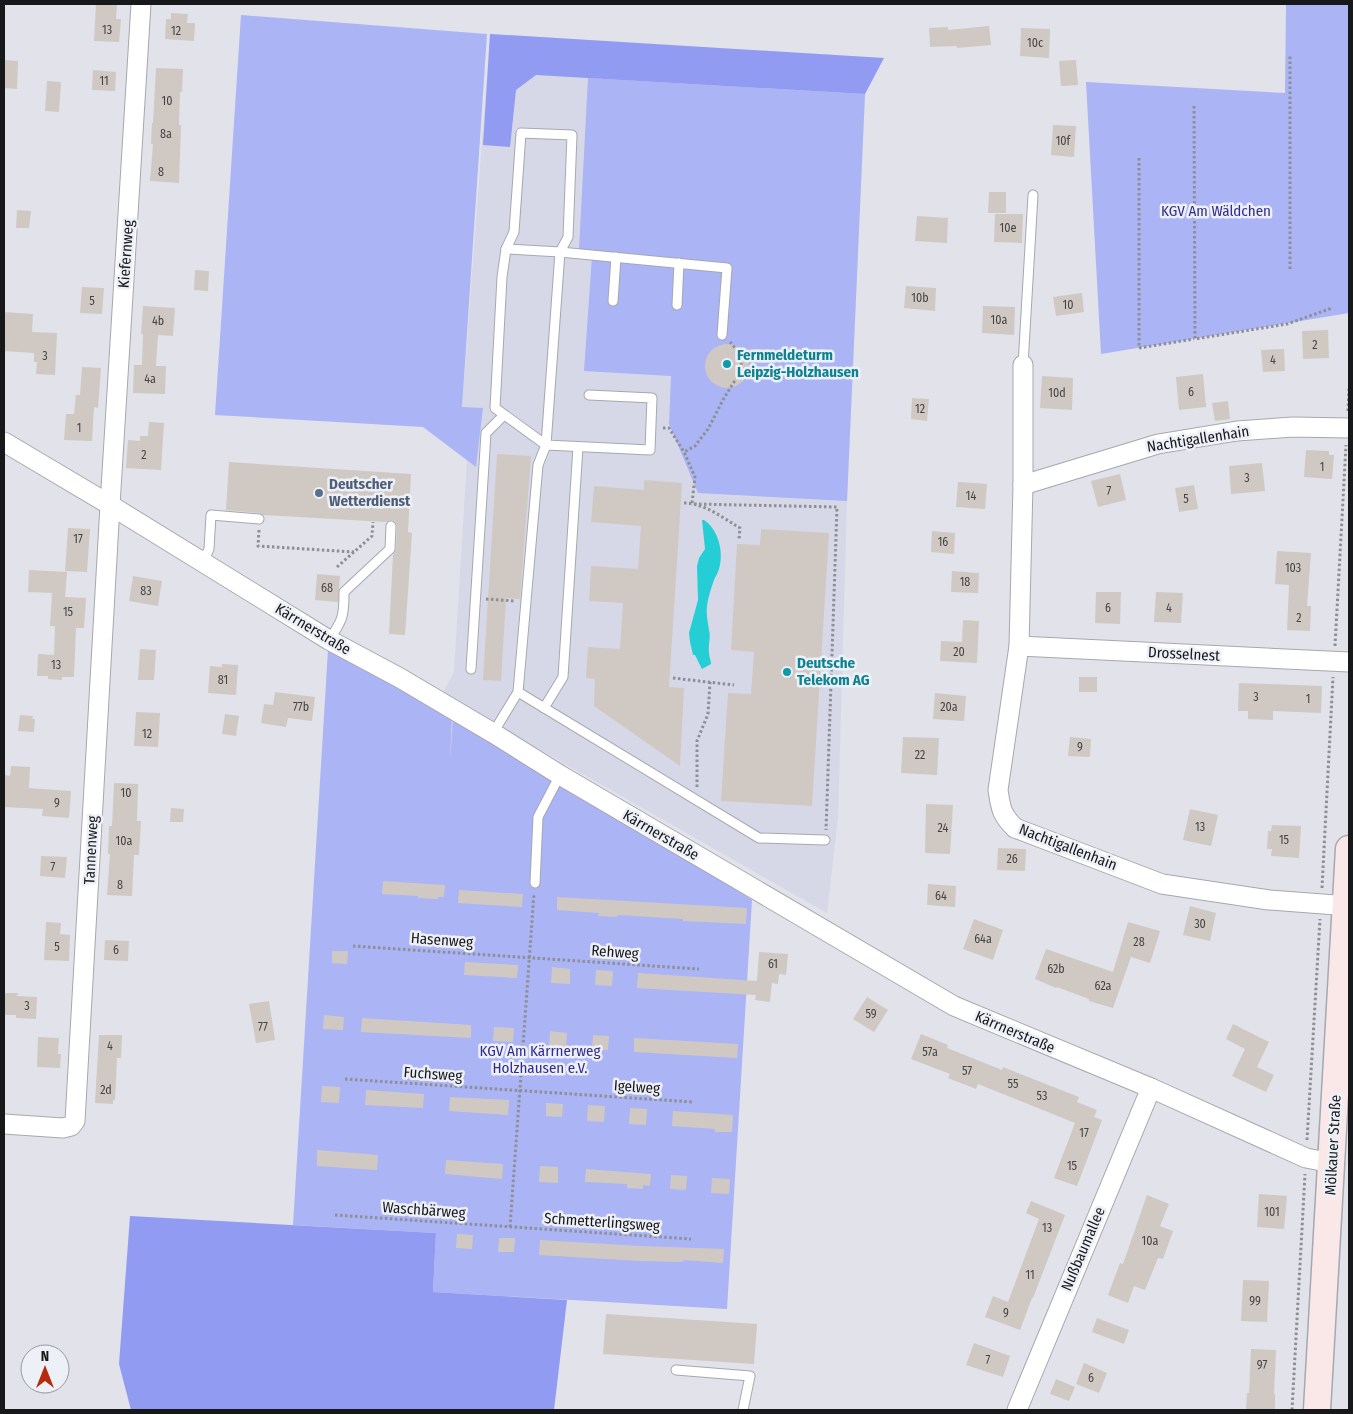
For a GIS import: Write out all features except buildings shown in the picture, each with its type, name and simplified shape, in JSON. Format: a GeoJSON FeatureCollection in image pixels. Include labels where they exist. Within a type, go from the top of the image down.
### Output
{"type":"FeatureCollection","features":[{"type":"Feature","properties":{"kind":"street","name":"Kiefernweg"},"geometry":{"type":"LineString","coordinates":[[110,505],[141,4]]}},
{"type":"Feature","properties":{"kind":"street","name":"Nachtigallenhain"},"geometry":{"type":"LineString","coordinates":[[1023,366],[1023,485],[1019,646],[998,790],[1000,807],[1006,819],[1015,828],[1162,884],[1269,900],[1339,905]]}},
{"type":"Feature","properties":{"kind":"street","name":"Nachtigallenhain"},"geometry":{"type":"LineString","coordinates":[[1023,485],[1158,444],[1237,431],[1292,427],[1348,428]]}},
{"type":"Feature","properties":{"kind":"street","name":"Kärrnerstraße"},"geometry":{"type":"LineString","coordinates":[[4,442],[329,640],[400,678],[560,775],[954,1006],[1151,1088],[1306,1158],[1341,1164]]}},
{"type":"Feature","properties":{"kind":"street","name":"Tannenweg"},"geometry":{"type":"LineString","coordinates":[[4,1124],[63,1128],[71,1126],[75,1121],[110,505]]}},
{"type":"Feature","properties":{"kind":"street","name":"Drosselnest"},"geometry":{"type":"LineString","coordinates":[[1019,646],[1341,662]]}},
{"type":"Feature","properties":{"kind":"street","name":"Mölkauer Straße"},"geometry":{"type":"LineString","coordinates":[[1318,1410],[1341,1164],[1339,905],[1349,850]]}},
{"type":"Feature","properties":{"kind":"street","name":"Nußbaumallee"},"geometry":{"type":"LineString","coordinates":[[1017,1410],[1151,1088]]}},
{"type":"Feature","properties":{"kind":"lane"},"geometry":{"type":"LineString","coordinates":[[493,733],[518,692],[538,465],[546,445],[560,252],[568,238],[572,135],[521,133],[514,232],[506,249],[502,277],[495,408],[546,445],[650,450],[652,398],[589,395]]}},
{"type":"Feature","properties":{"kind":"lane"},"geometry":{"type":"LineString","coordinates":[[1023,366],[1033,195]]}},
{"type":"Feature","properties":{"kind":"lane"},"geometry":{"type":"LineString","coordinates":[[506,249],[560,252],[726,268],[722,335]]}},
{"type":"Feature","properties":{"kind":"lane"},"geometry":{"type":"LineString","coordinates":[[613,301],[616,257]]}},
{"type":"Feature","properties":{"kind":"lane"},"geometry":{"type":"LineString","coordinates":[[677,305],[679,263]]}},
{"type":"Feature","properties":{"kind":"lane"},"geometry":{"type":"LineString","coordinates":[[471,669],[486,433],[504,415]]}},
{"type":"Feature","properties":{"kind":"lane"},"geometry":{"type":"LineString","coordinates":[[544,708],[563,677],[578,447]]}},
{"type":"Feature","properties":{"kind":"lane"},"geometry":{"type":"LineString","coordinates":[[203,562],[209,549],[211,515],[259,518]]}},
{"type":"Feature","properties":{"kind":"lane"},"geometry":{"type":"LineString","coordinates":[[329,640],[340,624],[343,614],[344,592],[390,549],[391,526]]}},
{"type":"Feature","properties":{"kind":"lane"},"geometry":{"type":"LineString","coordinates":[[518,692],[759,838],[825,840]]}},
{"type":"Feature","properties":{"kind":"lane"},"geometry":{"type":"LineString","coordinates":[[535,883],[538,817],[560,775]]}},
{"type":"Feature","properties":{"kind":"lane"},"geometry":{"type":"LineString","coordinates":[[676,1370],[750,1376],[743,1410]]}},
{"type":"Feature","properties":{"kind":"path"},"geometry":{"type":"LineString","coordinates":[[1290,55],[1290,269]]}},
{"type":"Feature","properties":{"kind":"path"},"geometry":{"type":"LineString","coordinates":[[1194,106],[1195,339]]}},
{"type":"Feature","properties":{"kind":"path"},"geometry":{"type":"LineString","coordinates":[[1139,158],[1139,348],[1287,324],[1332,308]]}},
{"type":"Feature","properties":{"kind":"path"},"geometry":{"type":"LineString","coordinates":[[684,452],[695,446],[708,429],[741,371],[741,355],[731,342],[722,335]]}},
{"type":"Feature","properties":{"kind":"path"},"geometry":{"type":"LineString","coordinates":[[1292,1410],[1306,1158],[1339,905],[1341,662],[1349,388]]}},
{"type":"Feature","properties":{"kind":"path"},"geometry":{"type":"LineString","coordinates":[[650,427],[669,428],[684,452],[695,477],[693,503]]}},
{"type":"Feature","properties":{"kind":"path"},"geometry":{"type":"LineString","coordinates":[[684,502],[837,507],[825,840]]}},
{"type":"Feature","properties":{"kind":"path"},"geometry":{"type":"LineString","coordinates":[[693,503],[740,528],[739,539]]}},
{"type":"Feature","properties":{"kind":"path"},"geometry":{"type":"LineString","coordinates":[[259,518],[258,546],[354,552]]}},
{"type":"Feature","properties":{"kind":"path"},"geometry":{"type":"LineString","coordinates":[[337,567],[372,536],[372,522]]}},
{"type":"Feature","properties":{"kind":"path"},"geometry":{"type":"LineString","coordinates":[[475,598],[525,602]]}},
{"type":"Feature","properties":{"kind":"path"},"geometry":{"type":"LineString","coordinates":[[673,678],[734,685]]}},
{"type":"Feature","properties":{"kind":"path"},"geometry":{"type":"LineString","coordinates":[[698,801],[697,741],[708,714],[710,682]]}},
{"type":"Feature","properties":{"kind":"path"},"geometry":{"type":"LineString","coordinates":[[510,1227],[535,883]]}},
{"type":"Feature","properties":{"kind":"path","name":"Hasenweg"},"geometry":{"type":"LineString","coordinates":[[353,946],[530,957]]}},
{"type":"Feature","properties":{"kind":"path","name":"Rehweg"},"geometry":{"type":"LineString","coordinates":[[530,957],[699,969]]}},
{"type":"Feature","properties":{"kind":"path","name":"Fuchsweg"},"geometry":{"type":"LineString","coordinates":[[345,1079],[520,1091]]}},
{"type":"Feature","properties":{"kind":"path","name":"Igelweg"},"geometry":{"type":"LineString","coordinates":[[520,1091],[693,1102]]}},
{"type":"Feature","properties":{"kind":"path","name":"Waschbärweg"},"geometry":{"type":"LineString","coordinates":[[335,1215],[510,1227]]}},
{"type":"Feature","properties":{"kind":"path","name":"Schmetterlingsweg"},"geometry":{"type":"LineString","coordinates":[[510,1227],[691,1239]]}},
{"type":"Feature","properties":{"kind":"shaded area","name":"Deutsche Telekom AG"},"geometry":{"type":"Polygon","coordinates":[[[490,34],[884,58],[865,94],[847,501],[838,817],[827,913],[442,694],[454,672],[467,460],[462,407],[490,34]]]}},
{"type":"Feature","properties":{"kind":"shaded area"},"geometry":{"type":"Polygon","coordinates":[[[490,34],[884,58],[865,94],[536,75],[516,90],[510,147],[483,145],[490,34]]]}},
{"type":"Feature","properties":{"kind":"shaded area"},"geometry":{"type":"Polygon","coordinates":[[[702,520],[709,524],[717,536],[721,556],[719,569],[714,579],[707,606],[711,664],[702,669],[695,655],[693,655],[689,633],[698,600],[697,566],[699,558],[705,549],[702,520]]]}},
{"type":"Feature","properties":{"kind":"shaded area"},"geometry":{"type":"Polygon","coordinates":[[[130,1216],[436,1233],[433,1292],[567,1300],[554,1410],[131,1410],[119,1364],[130,1216]]]}},
{"type":"Feature","properties":{"kind":"green space","name":"KGV Am Wäldchen"},"geometry":{"type":"Polygon","coordinates":[[[1286,4],[1349,4],[1349,313],[1101,354],[1086,82],[1285,93],[1286,4]]]}},
{"type":"Feature","properties":{"kind":"green space"},"geometry":{"type":"Polygon","coordinates":[[[241,15],[487,34],[462,407],[483,408],[476,467],[423,427],[215,415],[241,15]]]}},
{"type":"Feature","properties":{"kind":"green space"},"geometry":{"type":"Polygon","coordinates":[[[588,78],[865,94],[847,501],[698,493],[669,424],[671,376],[584,371],[592,256],[579,249],[588,78]]]}},
{"type":"Feature","properties":{"kind":"green space","name":"KGV Am Kärrnerweg Holzhausen e.V."},"geometry":{"type":"Polygon","coordinates":[[[328,650],[452,717],[450,762],[453,715],[752,900],[727,1309],[433,1292],[436,1233],[293,1225],[328,650]]]}},
{"type":"Feature","properties":{"kind":"place","name":"Fernmeldeturm Leipzig-Holzhausen"},"geometry":{"type":"Point","coordinates":[727,364]}},
{"type":"Feature","properties":{"kind":"place","name":"Deutscher Wetterdienst"},"geometry":{"type":"Point","coordinates":[319,493]}},
{"type":"Feature","properties":{"kind":"place","name":"Deutsche Telekom AG"},"geometry":{"type":"Point","coordinates":[787,672]}}]}
